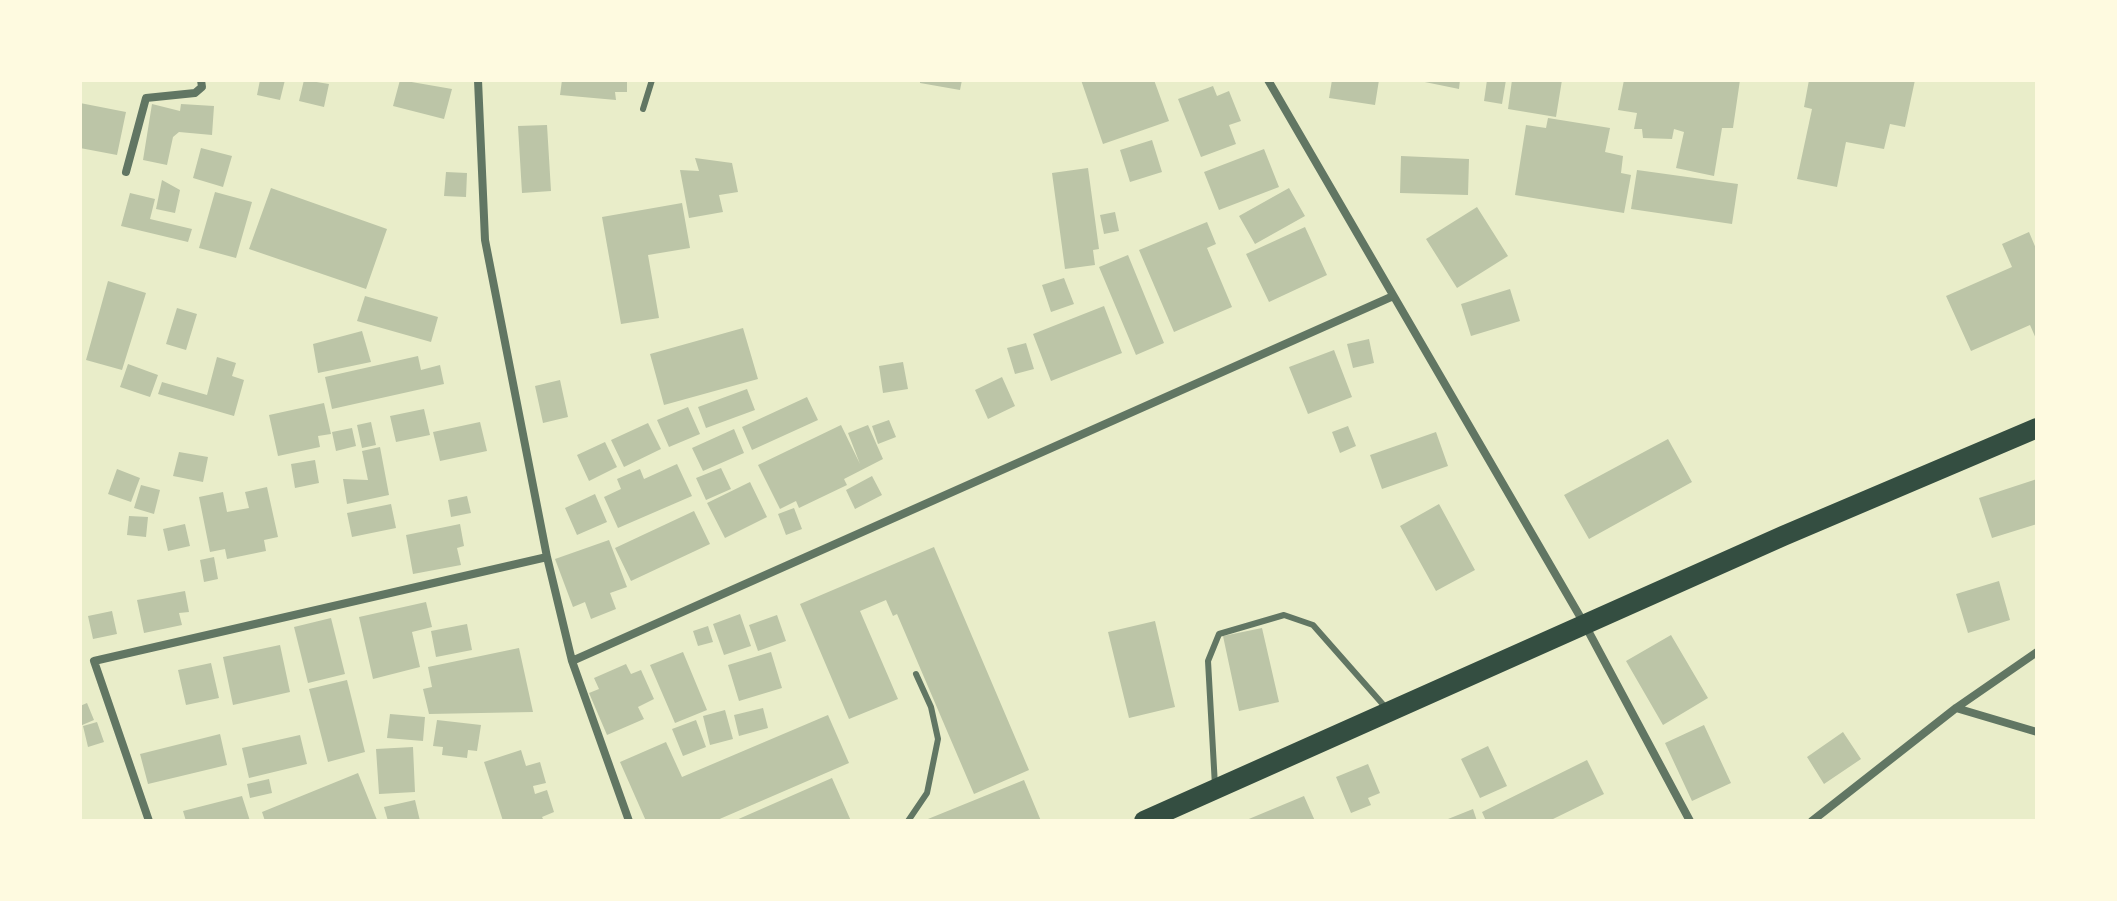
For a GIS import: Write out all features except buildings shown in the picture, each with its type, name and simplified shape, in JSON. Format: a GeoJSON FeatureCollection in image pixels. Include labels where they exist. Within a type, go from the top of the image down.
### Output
{"type":"FeatureCollection","features":[{"type":"Feature","properties":{"kind":"main road"},"geometry":{"type":"LineString","coordinates":[[1144,821],[2037,428]]}},
{"type":"Feature","properties":{"kind":"street"},"geometry":{"type":"LineString","coordinates":[[126,172],[146,98],[195,93],[202,87],[201,80]]}},
{"type":"Feature","properties":{"kind":"street"},"geometry":{"type":"LineString","coordinates":[[467,80],[478,81],[485,240],[547,557],[572,661],[629,821]]}},
{"type":"Feature","properties":{"kind":"street"},"geometry":{"type":"LineString","coordinates":[[1268,80],[1391,297],[1585,625],[1690,821]]}},
{"type":"Feature","properties":{"kind":"street"},"geometry":{"type":"LineString","coordinates":[[572,661],[1391,297]]}},
{"type":"Feature","properties":{"kind":"street"},"geometry":{"type":"LineString","coordinates":[[149,821],[94,661],[547,557]]}},
{"type":"Feature","properties":{"kind":"street"},"geometry":{"type":"LineString","coordinates":[[1812,821],[1956,708],[2037,652]]}},
{"type":"Feature","properties":{"kind":"street"},"geometry":{"type":"LineString","coordinates":[[1956,708],[2037,732]]}},
{"type":"Feature","properties":{"kind":"lane"},"geometry":{"type":"LineString","coordinates":[[643,109],[652,80]]}},
{"type":"Feature","properties":{"kind":"lane"},"geometry":{"type":"LineString","coordinates":[[1215,789],[1208,661],[1219,634],[1284,615],[1313,625],[1389,712]]}},
{"type":"Feature","properties":{"kind":"lane"},"geometry":{"type":"LineString","coordinates":[[908,821],[927,793],[938,739],[931,707],[916,674]]}}]}
